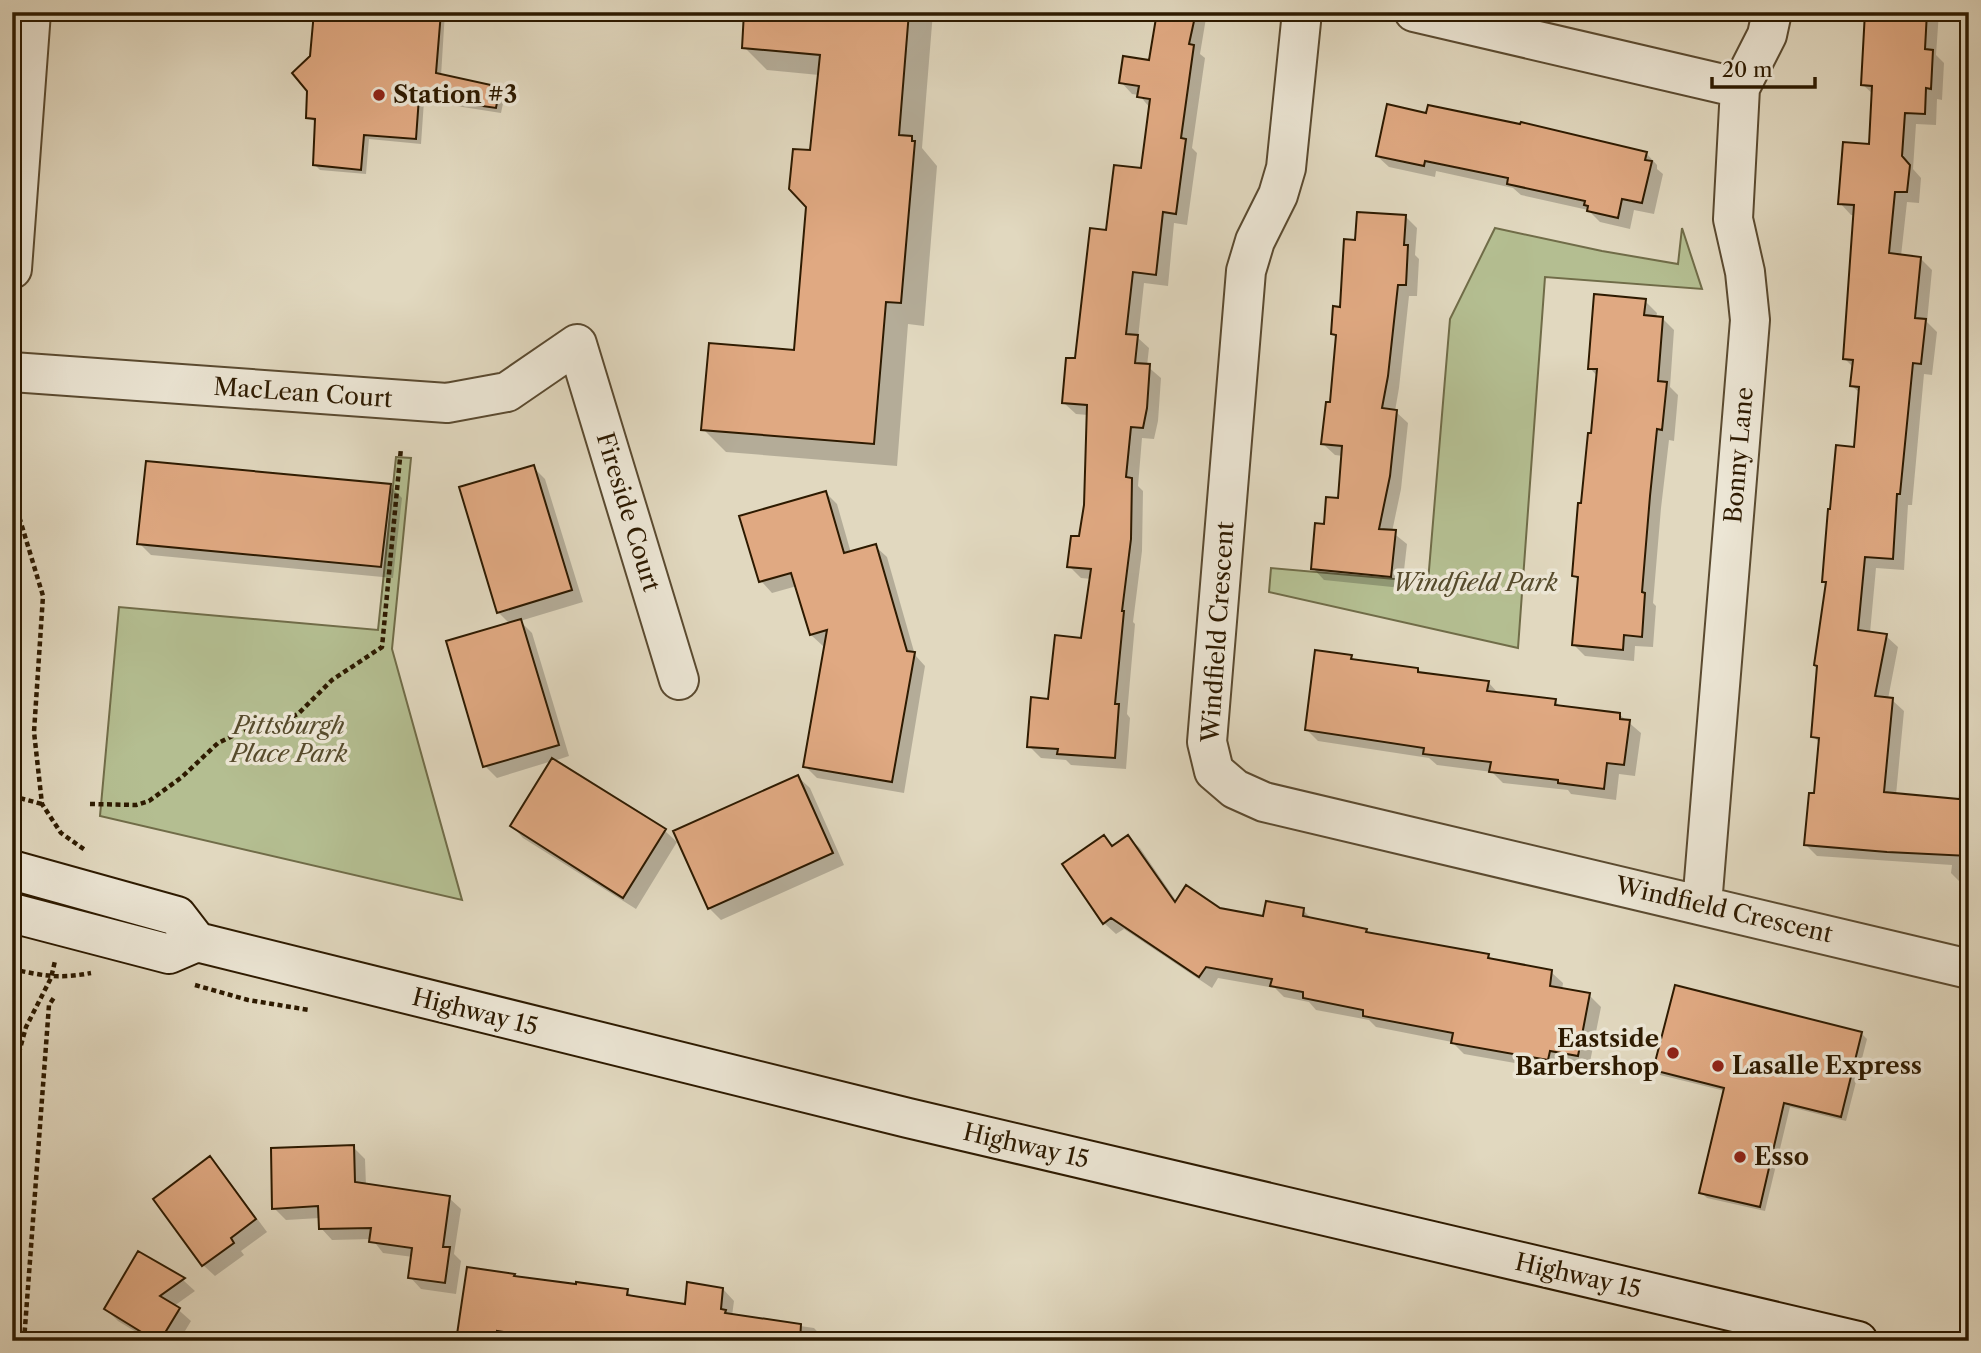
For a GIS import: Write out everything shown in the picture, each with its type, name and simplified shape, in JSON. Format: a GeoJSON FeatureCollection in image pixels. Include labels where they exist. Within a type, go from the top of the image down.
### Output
{"type":"FeatureCollection","features":[{"type":"Feature","properties":{"kind":"street"},"geometry":{"type":"LineString","coordinates":[[12,268],[31,12]]}},
{"type":"Feature","properties":{"kind":"street","name":"Windfield Crescent"},"geometry":{"type":"LineString","coordinates":[[1302,12],[1286,168],[1278,195],[1255,242],[1246,271],[1207,742],[1214,771],[1235,789],[1264,802],[1969,969]]}},
{"type":"Feature","properties":{"kind":"street"},"geometry":{"type":"LineString","coordinates":[[1414,12],[1740,88]]}},
{"type":"Feature","properties":{"kind":"street","name":"Bonny Lane"},"geometry":{"type":"LineString","coordinates":[[1702,905],[1750,320],[1745,272],[1733,219],[1740,88],[1768,35],[1772,12]]}},
{"type":"Feature","properties":{"kind":"street","name":"MacLean Court"},"geometry":{"type":"LineString","coordinates":[[12,372],[447,403],[507,391],[577,344]]}},
{"type":"Feature","properties":{"kind":"street","name":"Fireside Court"},"geometry":{"type":"LineString","coordinates":[[577,344],[679,680]]}},
{"type":"Feature","properties":{"kind":"street"},"geometry":{"type":"LineString","coordinates":[[12,870],[177,916],[197,942],[169,954],[12,913]]}},
{"type":"Feature","properties":{"kind":"street","name":"Highway 15"},"geometry":{"type":"LineString","coordinates":[[197,942],[895,1115],[1858,1341]]}},
{"type":"Feature","properties":{"kind":"path"},"geometry":{"type":"LineString","coordinates":[[90,804],[136,805],[149,801],[182,777],[218,743],[251,727],[280,722],[298,714],[332,680],[382,647],[401,448]]}},
{"type":"Feature","properties":{"kind":"path"},"geometry":{"type":"LineString","coordinates":[[12,493],[43,596],[34,732],[42,804],[61,833],[83,849]]}},
{"type":"Feature","properties":{"kind":"path"},"geometry":{"type":"LineString","coordinates":[[12,796],[42,804]]}},
{"type":"Feature","properties":{"kind":"path"},"geometry":{"type":"LineString","coordinates":[[12,970],[51,978],[26,1027],[12,1078]]}},
{"type":"Feature","properties":{"kind":"path"},"geometry":{"type":"LineString","coordinates":[[24,1341],[49,1005],[55,996]]}},
{"type":"Feature","properties":{"kind":"green space","name":"Windfield Park"},"geometry":{"type":"Polygon","coordinates":[[[1495,228],[1678,264],[1682,228],[1702,289],[1545,277],[1518,648],[1269,592],[1271,568],[1428,582],[1450,319],[1495,228]]]}},
{"type":"Feature","properties":{"kind":"green space","name":"Pittsburgh Place Park"},"geometry":{"type":"Polygon","coordinates":[[[396,457],[411,458],[392,649],[462,900],[100,816],[119,607],[378,630],[396,457]]]}},
{"type":"Feature","properties":{"kind":"building","name":"Station #3"},"geometry":{"type":"Polygon","coordinates":[[[314,12],[441,12],[436,73],[500,87],[496,108],[419,97],[416,139],[364,135],[361,170],[313,165],[315,119],[306,118],[307,91],[292,73],[310,56],[314,12]]]}},
{"type":"Feature","properties":{"kind":"building"},"geometry":{"type":"Polygon","coordinates":[[[744,12],[909,12],[899,135],[912,136],[912,141],[915,141],[901,303],[886,302],[874,444],[701,430],[709,343],[794,350],[806,207],[789,189],[793,149],[810,150],[820,55],[742,48],[744,12]]]}},
{"type":"Feature","properties":{"kind":"building"},"geometry":{"type":"Polygon","coordinates":[[[1157,12],[1196,12],[1189,44],[1194,45],[1181,138],[1186,139],[1176,214],[1163,212],[1156,275],[1133,272],[1126,334],[1138,335],[1135,363],[1150,364],[1143,428],[1131,427],[1126,477],[1132,478],[1131,539],[1115,704],[1119,704],[1115,758],[1057,754],[1058,749],[1027,747],[1031,697],[1048,699],[1055,635],[1081,638],[1091,569],[1067,567],[1071,536],[1079,536],[1084,505],[1087,405],[1062,403],[1066,358],[1075,358],[1090,228],[1106,230],[1114,165],[1141,168],[1150,99],[1137,97],[1139,86],[1119,83],[1123,56],[1149,60],[1157,12]]]}},
{"type":"Feature","properties":{"kind":"building"},"geometry":{"type":"Polygon","coordinates":[[[1865,12],[1927,12],[1925,49],[1933,50],[1931,89],[1926,88],[1925,114],[1905,113],[1902,156],[1910,165],[1907,192],[1895,192],[1889,253],[1921,257],[1915,318],[1926,319],[1921,364],[1913,363],[1900,494],[1897,494],[1893,559],[1865,557],[1858,630],[1887,634],[1875,696],[1893,698],[1884,792],[1969,800],[1969,856],[1804,845],[1809,793],[1814,793],[1819,738],[1811,737],[1817,666],[1814,665],[1826,582],[1822,582],[1828,509],[1836,445],[1854,447],[1859,387],[1850,386],[1853,360],[1843,359],[1854,205],[1838,204],[1843,142],[1869,144],[1872,86],[1861,85],[1865,12]]]}},
{"type":"Feature","properties":{"kind":"building"},"geometry":{"type":"Polygon","coordinates":[[[1387,104],[1426,113],[1428,105],[1520,124],[1521,122],[1647,152],[1645,160],[1652,161],[1642,203],[1622,199],[1618,218],[1587,211],[1585,201],[1507,184],[1508,178],[1425,161],[1424,166],[1376,156],[1387,104]]]}},
{"type":"Feature","properties":{"kind":"building"},"geometry":{"type":"Polygon","coordinates":[[[1357,212],[1406,215],[1406,285],[1398,285],[1382,408],[1397,410],[1390,476],[1379,529],[1396,530],[1391,577],[1311,569],[1315,523],[1324,524],[1326,497],[1338,498],[1342,446],[1321,444],[1326,402],[1330,402],[1336,335],[1331,334],[1333,306],[1340,307],[1344,239],[1355,240],[1357,212]]]}},
{"type":"Feature","properties":{"kind":"building"},"geometry":{"type":"Polygon","coordinates":[[[1594,294],[1646,299],[1644,315],[1663,317],[1658,381],[1667,382],[1662,430],[1657,429],[1650,496],[1642,592],[1645,593],[1642,637],[1624,635],[1623,650],[1572,645],[1578,577],[1572,576],[1578,503],[1581,503],[1588,433],[1591,433],[1597,369],[1588,369],[1594,294]]]}},
{"type":"Feature","properties":{"kind":"building"},"geometry":{"type":"Polygon","coordinates":[[[146,461],[391,484],[381,567],[137,544],[146,461]]]}},
{"type":"Feature","properties":{"kind":"building"},"geometry":{"type":"Polygon","coordinates":[[[534,465],[572,590],[497,613],[459,487],[534,465]]]}},
{"type":"Feature","properties":{"kind":"building"},"geometry":{"type":"Polygon","coordinates":[[[826,491],[844,553],[876,544],[907,651],[915,652],[892,782],[803,767],[827,630],[810,635],[791,573],[759,582],[739,516],[826,491]]]}},
{"type":"Feature","properties":{"kind":"building"},"geometry":{"type":"Polygon","coordinates":[[[521,619],[559,745],[483,767],[446,641],[521,619]]]}},
{"type":"Feature","properties":{"kind":"building"},"geometry":{"type":"Polygon","coordinates":[[[1315,650],[1352,655],[1351,659],[1418,668],[1418,672],[1489,681],[1487,691],[1556,699],[1555,705],[1620,713],[1620,719],[1630,720],[1624,765],[1607,763],[1604,789],[1558,783],[1558,780],[1489,772],[1491,762],[1423,754],[1424,748],[1305,730],[1315,650]]]}},
{"type":"Feature","properties":{"kind":"building"},"geometry":{"type":"Polygon","coordinates":[[[552,758],[666,829],[623,898],[510,826],[552,758]]]}},
{"type":"Feature","properties":{"kind":"building"},"geometry":{"type":"Polygon","coordinates":[[[798,775],[833,853],[708,909],[673,831],[798,775]]]}},
{"type":"Feature","properties":{"kind":"building"},"geometry":{"type":"Polygon","coordinates":[[[1104,835],[1112,846],[1128,835],[1175,902],[1186,885],[1220,908],[1263,916],[1266,901],[1304,908],[1303,916],[1367,929],[1366,932],[1489,954],[1488,958],[1552,970],[1550,986],[1590,993],[1578,1056],[1550,1051],[1548,1060],[1451,1043],[1453,1033],[1363,1016],[1363,1010],[1303,998],[1303,992],[1270,986],[1272,979],[1206,967],[1199,977],[1111,918],[1103,924],[1062,864],[1104,835]]]}},
{"type":"Feature","properties":{"kind":"building"},"geometry":{"type":"Polygon","coordinates":[[[1675,985],[1862,1032],[1841,1117],[1784,1103],[1760,1207],[1699,1193],[1724,1088],[1653,1070],[1675,985]]]}},
{"type":"Feature","properties":{"kind":"building"},"geometry":{"type":"Polygon","coordinates":[[[354,1145],[355,1182],[450,1196],[443,1247],[450,1247],[445,1283],[408,1278],[412,1248],[369,1242],[371,1228],[319,1229],[318,1206],[272,1209],[271,1148],[354,1145]]]}},
{"type":"Feature","properties":{"kind":"building"},"geometry":{"type":"Polygon","coordinates":[[[210,1156],[256,1219],[231,1238],[234,1243],[202,1266],[153,1199],[210,1156]]]}},
{"type":"Feature","properties":{"kind":"building"},"geometry":{"type":"Polygon","coordinates":[[[138,1251],[185,1278],[160,1296],[180,1308],[160,1341],[104,1309],[138,1251]]]}},
{"type":"Feature","properties":{"kind":"building"},"geometry":{"type":"Polygon","coordinates":[[[467,1267],[515,1274],[514,1276],[628,1289],[627,1295],[685,1304],[687,1282],[723,1288],[721,1309],[726,1310],[725,1313],[801,1324],[800,1341],[561,1341],[497,1331],[496,1341],[456,1341],[467,1267]]]}},
{"type":"Feature","properties":{"kind":"place","name":"Station #3"},"geometry":{"type":"Point","coordinates":[379,95]}},
{"type":"Feature","properties":{"kind":"place","name":"Eastside Barbershop"},"geometry":{"type":"Point","coordinates":[1673,1053]}},
{"type":"Feature","properties":{"kind":"place","name":"Lasalle Express"},"geometry":{"type":"Point","coordinates":[1718,1066]}},
{"type":"Feature","properties":{"kind":"place","name":"Esso"},"geometry":{"type":"Point","coordinates":[1740,1157]}}]}
